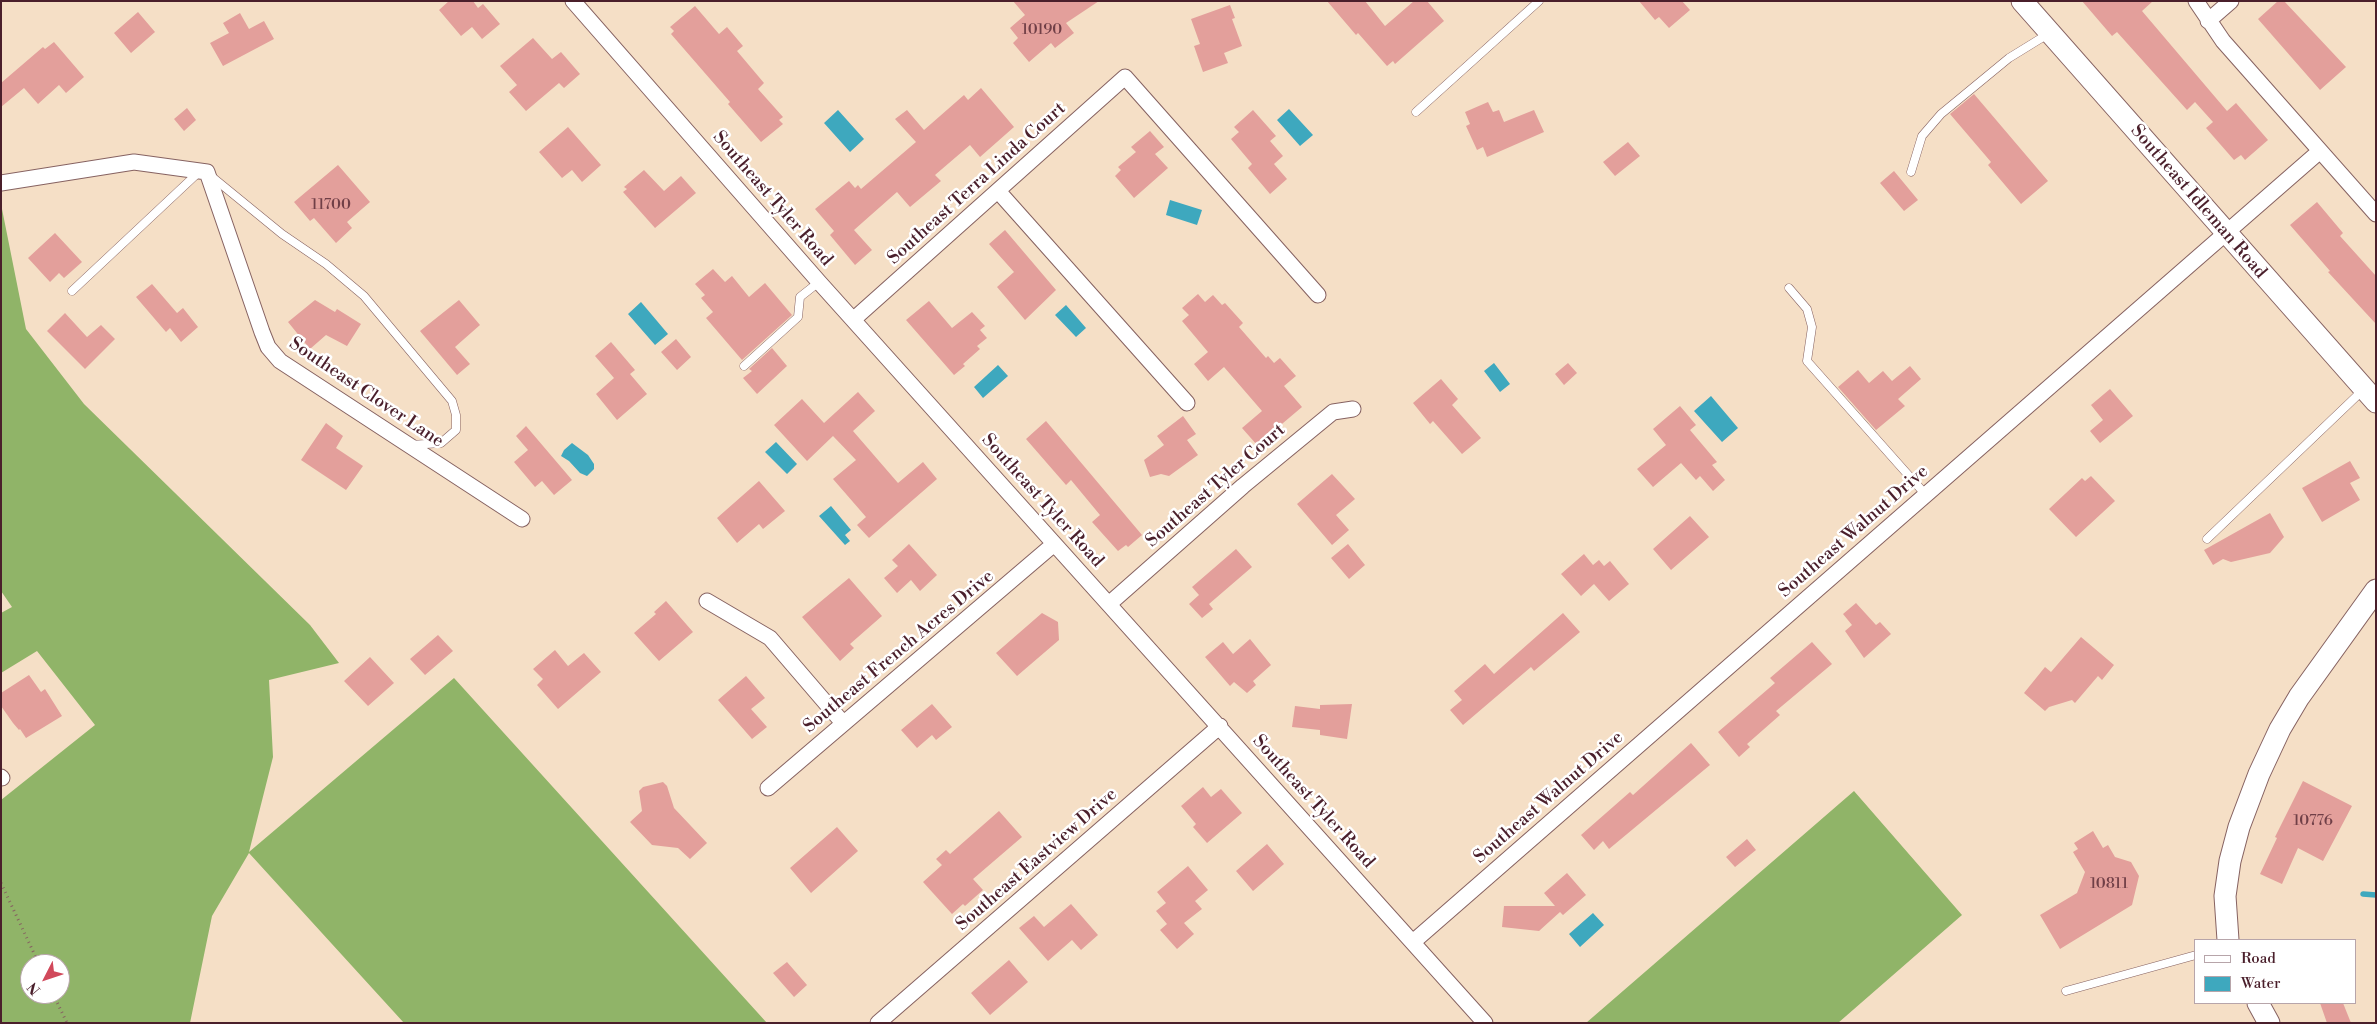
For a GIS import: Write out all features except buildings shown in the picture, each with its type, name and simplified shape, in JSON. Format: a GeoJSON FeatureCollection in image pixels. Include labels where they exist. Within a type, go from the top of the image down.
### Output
{"type":"FeatureCollection","features":[{"type":"Feature","properties":{"kind":"main road","name":"Southeast Idleman Road"},"geometry":{"type":"LineString","coordinates":[[2022,1],[2370,396]]}},
{"type":"Feature","properties":{"kind":"main road"},"geometry":{"type":"LineString","coordinates":[[2228,939],[2225,896],[2230,861],[2241,820],[2266,755],[2299,697],[2376,590]]}},
{"type":"Feature","properties":{"kind":"main road"},"geometry":{"type":"LineString","coordinates":[[2259,1004],[2269,1023]]}},
{"type":"Feature","properties":{"kind":"street","name":"Southeast Tyler Road"},"geometry":{"type":"LineString","coordinates":[[573,1],[819,282],[1485,1023]]}},
{"type":"Feature","properties":{"kind":"street"},"geometry":{"type":"LineString","coordinates":[[2196,1],[2208,22],[2223,41],[2376,214]]}},
{"type":"Feature","properties":{"kind":"street"},"geometry":{"type":"LineString","coordinates":[[2208,22],[2231,1]]}},
{"type":"Feature","properties":{"kind":"street","name":"Southeast Terra Linda Court"},"geometry":{"type":"LineString","coordinates":[[854,319],[1125,77],[1318,295]]}},
{"type":"Feature","properties":{"kind":"street","name":"Southeast Walnut Drive"},"geometry":{"type":"LineString","coordinates":[[1413,942],[2320,151]]}},
{"type":"Feature","properties":{"kind":"street"},"geometry":{"type":"LineString","coordinates":[[1,183],[134,162],[204,172]]}},
{"type":"Feature","properties":{"kind":"street","name":"Southeast Clover Lane"},"geometry":{"type":"LineString","coordinates":[[204,172],[268,347],[280,361],[522,520]]}},
{"type":"Feature","properties":{"kind":"street"},"geometry":{"type":"LineString","coordinates":[[998,191],[1187,403]]}},
{"type":"Feature","properties":{"kind":"street","name":"Southeast Tyler Court"},"geometry":{"type":"LineString","coordinates":[[1109,604],[1243,486],[1333,412],[1353,408]]}},
{"type":"Feature","properties":{"kind":"street","name":"Southeast French Acres Drive"},"geometry":{"type":"LineString","coordinates":[[768,788],[1054,544]]}},
{"type":"Feature","properties":{"kind":"street"},"geometry":{"type":"LineString","coordinates":[[707,601],[770,638],[844,723]]}},
{"type":"Feature","properties":{"kind":"street","name":"Southeast Eastview Drive"},"geometry":{"type":"LineString","coordinates":[[878,1023],[1220,726]]}},
{"type":"Feature","properties":{"kind":"lane"},"geometry":{"type":"LineString","coordinates":[[1416,112],[1539,1]]}},
{"type":"Feature","properties":{"kind":"lane"},"geometry":{"type":"LineString","coordinates":[[1911,172],[1922,136],[1941,114],[2009,58],[2050,32]]}},
{"type":"Feature","properties":{"kind":"lane"},"geometry":{"type":"LineString","coordinates":[[72,291],[204,172],[282,234],[326,264],[364,296],[452,401],[456,416],[456,430],[440,443],[409,446]]}},
{"type":"Feature","properties":{"kind":"lane"},"geometry":{"type":"LineString","coordinates":[[744,366],[798,317],[800,297],[819,282]]}},
{"type":"Feature","properties":{"kind":"lane"},"geometry":{"type":"LineString","coordinates":[[1788,288],[1808,309],[1812,327],[1807,361],[1926,495]]}},
{"type":"Feature","properties":{"kind":"lane"},"geometry":{"type":"LineString","coordinates":[[2207,540],[2370,396]]}},
{"type":"Feature","properties":{"kind":"lane"},"geometry":{"type":"LineString","coordinates":[[2066,991],[2194,956]]}},
{"type":"Feature","properties":{"kind":"path"},"geometry":{"type":"LineString","coordinates":[[1,883],[34,954]]}},
{"type":"Feature","properties":{"kind":"path"},"geometry":{"type":"LineString","coordinates":[[58,1004],[67,1023]]}},
{"type":"Feature","properties":{"kind":"green space"},"geometry":{"type":"Polygon","coordinates":[[[1,204],[26,329],[84,404],[310,625],[339,663],[269,680],[273,757],[249,852],[454,678],[767,1023],[404,1023],[249,853],[212,916],[190,1023],[1,1023],[1,800],[95,725],[37,651],[1,673],[1,613],[12,607],[1,591],[1,204]]]}},
{"type":"Feature","properties":{"kind":"green space"},"geometry":{"type":"Polygon","coordinates":[[[1854,791],[1962,915],[1838,1023],[1586,1023],[1854,791]]]}},
{"type":"Feature","properties":{"kind":"water"},"geometry":{"type":"Polygon","coordinates":[[[1289,109],[1313,135],[1300,146],[1277,120],[1289,109]]]}},
{"type":"Feature","properties":{"kind":"water"},"geometry":{"type":"Polygon","coordinates":[[[838,110],[864,139],[850,152],[824,123],[838,110]]]}},
{"type":"Feature","properties":{"kind":"water"},"geometry":{"type":"Polygon","coordinates":[[[1170,200],[1202,210],[1197,225],[1166,215],[1170,200]]]}},
{"type":"Feature","properties":{"kind":"water"},"geometry":{"type":"Polygon","coordinates":[[[641,302],[668,334],[655,345],[628,314],[641,302]]]}},
{"type":"Feature","properties":{"kind":"water"},"geometry":{"type":"Polygon","coordinates":[[[1066,305],[1086,328],[1076,337],[1055,315],[1066,305]]]}},
{"type":"Feature","properties":{"kind":"water"},"geometry":{"type":"Polygon","coordinates":[[[1494,363],[1510,384],[1500,392],[1484,371],[1494,363]]]}},
{"type":"Feature","properties":{"kind":"water"},"geometry":{"type":"Polygon","coordinates":[[[998,365],[1008,376],[983,398],[974,387],[998,365]]]}},
{"type":"Feature","properties":{"kind":"water"},"geometry":{"type":"Polygon","coordinates":[[[1711,396],[1738,428],[1722,442],[1694,411],[1711,396]]]}},
{"type":"Feature","properties":{"kind":"water"},"geometry":{"type":"Polygon","coordinates":[[[776,442],[797,464],[787,474],[765,452],[776,442]]]}},
{"type":"Feature","properties":{"kind":"water"},"geometry":{"type":"Polygon","coordinates":[[[572,443],[588,455],[594,464],[594,469],[587,476],[580,473],[569,461],[561,456],[564,450],[572,443]]]}},
{"type":"Feature","properties":{"kind":"water"},"geometry":{"type":"Polygon","coordinates":[[[831,506],[851,530],[845,535],[850,541],[845,545],[819,516],[831,506]]]}},
{"type":"Feature","properties":{"kind":"water"},"geometry":{"type":"Polygon","coordinates":[[[1593,913],[1604,925],[1580,947],[1569,934],[1593,913]]]}},
{"type":"Feature","properties":{"kind":"waterway"},"geometry":{"type":"LineString","coordinates":[[2363,894],[2376,895]]}}]}
